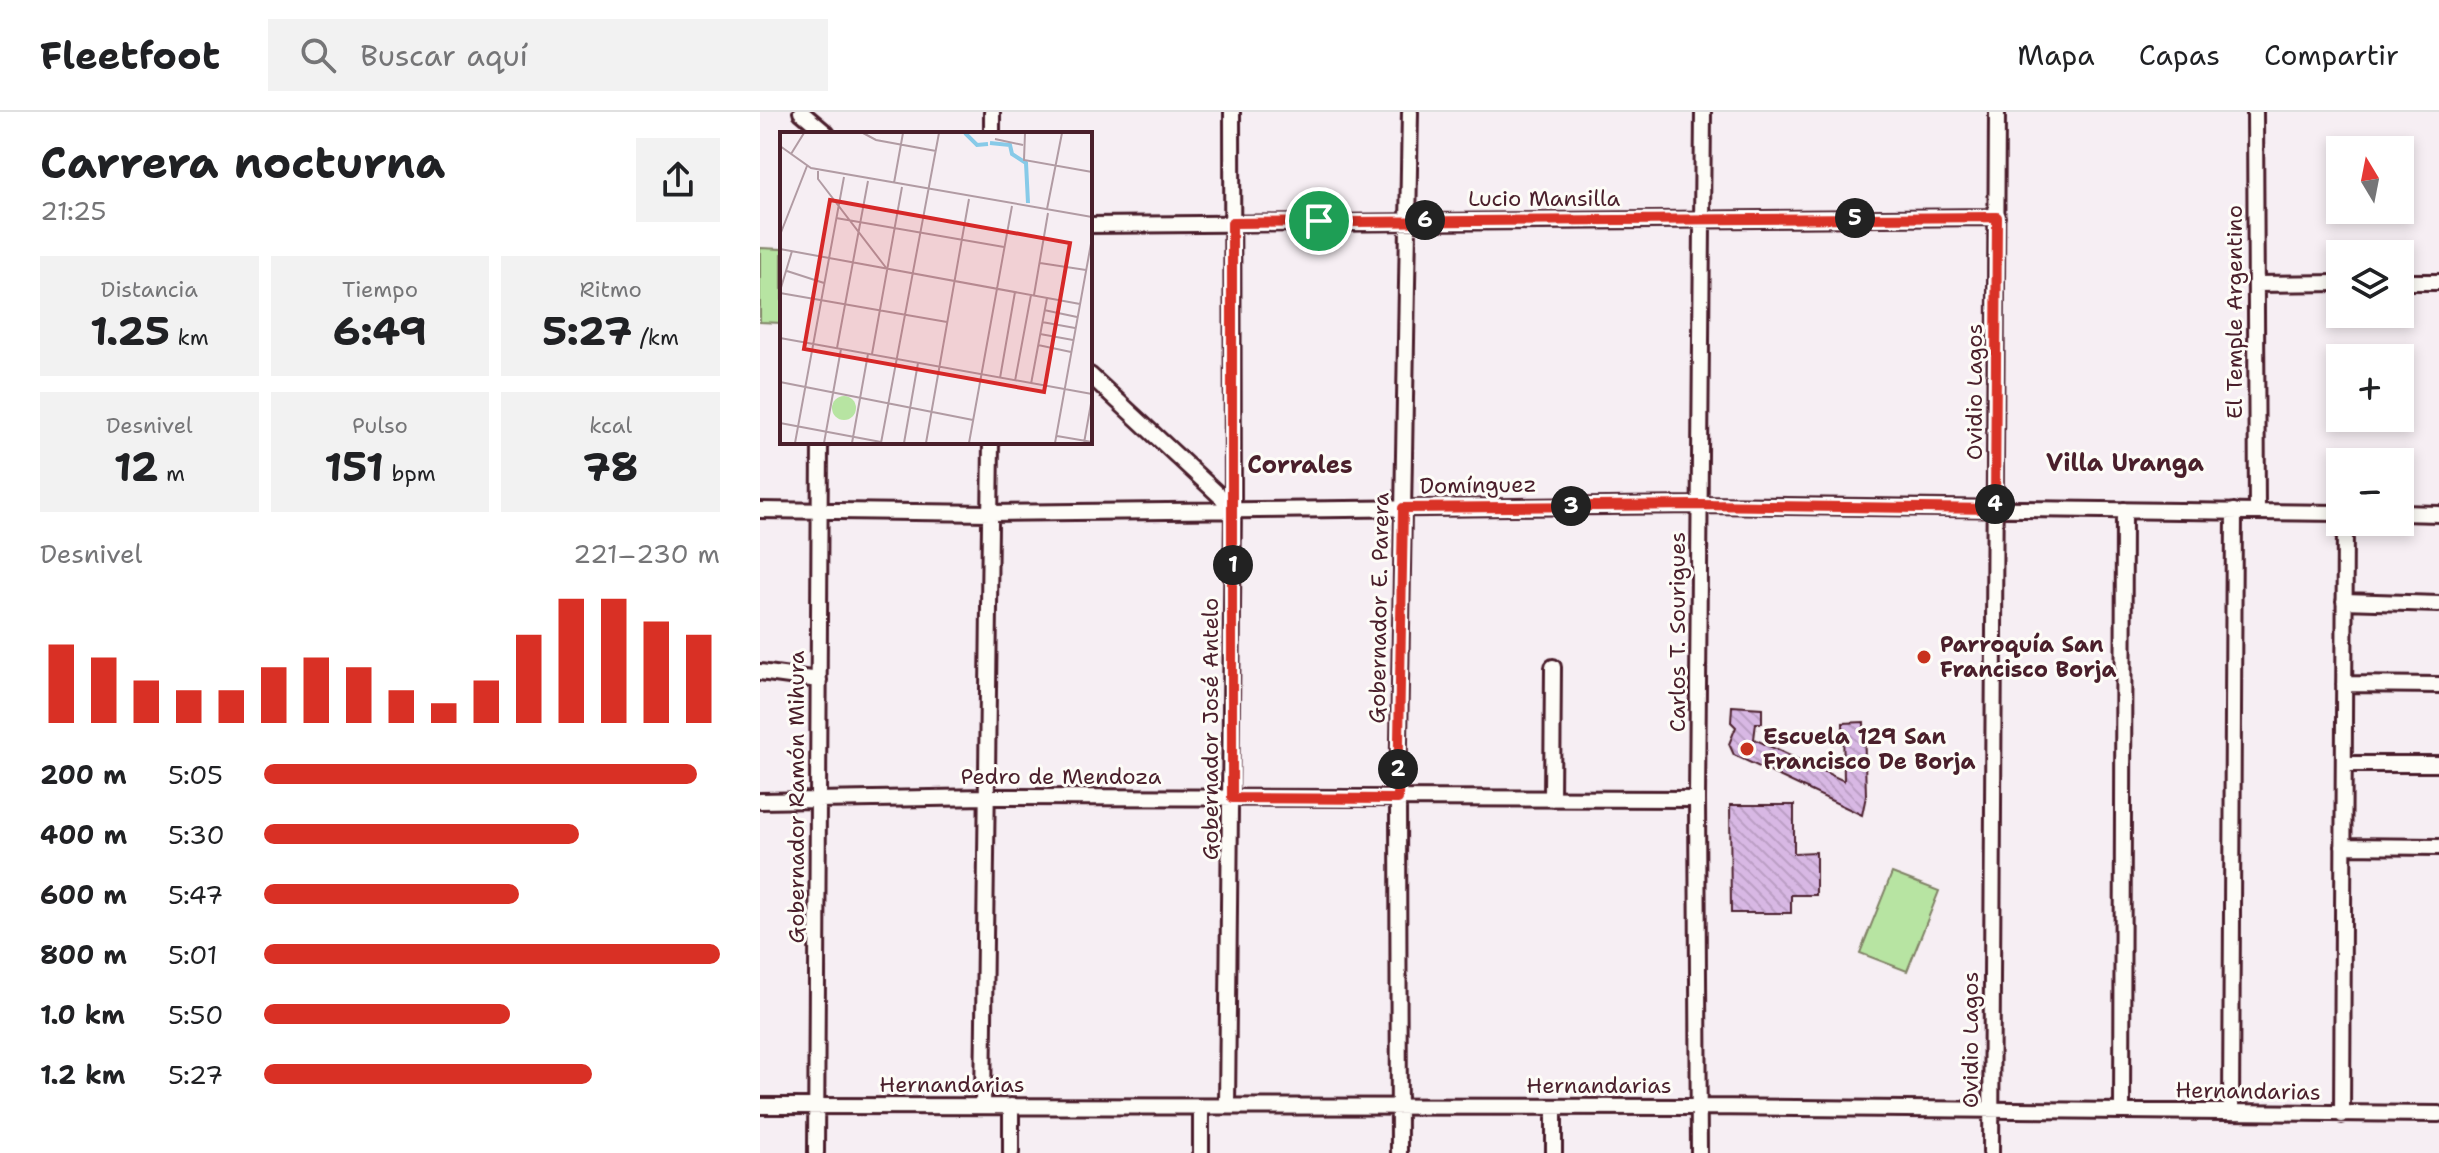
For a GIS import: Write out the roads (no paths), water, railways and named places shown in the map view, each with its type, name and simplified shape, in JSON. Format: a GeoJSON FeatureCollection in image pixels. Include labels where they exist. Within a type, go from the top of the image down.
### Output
{"type":"FeatureCollection","features":[{"type":"Feature","properties":{"kind":"street"},"geometry":{"type":"LineString","coordinates":[[801,112],[823,132]]}},
{"type":"Feature","properties":{"kind":"street"},"geometry":{"type":"LineString","coordinates":[[822,112],[823,132]]}},
{"type":"Feature","properties":{"kind":"street","name":"Gobernador José Antelo"},"geometry":{"type":"LineString","coordinates":[[1227,1106],[1232,798],[1232,112]]}},
{"type":"Feature","properties":{"kind":"street","name":"Gobernador E. Parera"},"geometry":{"type":"LineString","coordinates":[[1399,1153],[1398,799],[1410,112]]}},
{"type":"Feature","properties":{"kind":"street","name":"Carlos T. Sourigues"},"geometry":{"type":"LineString","coordinates":[[1699,1153],[1697,799],[1703,112]]}},
{"type":"Feature","properties":{"kind":"street","name":"Ovidio Lagos"},"geometry":{"type":"LineString","coordinates":[[1991,1153],[1997,112]]}},
{"type":"Feature","properties":{"kind":"street","name":"El Temple Argentino"},"geometry":{"type":"LineString","coordinates":[[2255,112],[2257,511]]}},
{"type":"Feature","properties":{"kind":"street","name":"Lucio Mansilla"},"geometry":{"type":"LineString","coordinates":[[1092,225],[1997,217]]}},
{"type":"Feature","properties":{"kind":"street"},"geometry":{"type":"LineString","coordinates":[[2414,282],[2439,282]]}},
{"type":"Feature","properties":{"kind":"street"},"geometry":{"type":"LineString","coordinates":[[2256,284],[2326,283]]}},
{"type":"Feature","properties":{"kind":"street"},"geometry":{"type":"LineString","coordinates":[[1092,377],[1233,508]]}},
{"type":"Feature","properties":{"kind":"street","name":"Gobernador Ramón Mihura"},"geometry":{"type":"LineString","coordinates":[[816,1153],[820,444]]}},
{"type":"Feature","properties":{"kind":"street"},"geometry":{"type":"LineString","coordinates":[[983,1105],[991,444]]}},
{"type":"Feature","properties":{"kind":"street","name":"Domínguez"},"geometry":{"type":"LineString","coordinates":[[760,510],[991,513],[1699,505],[2326,513]]}},
{"type":"Feature","properties":{"kind":"street"},"geometry":{"type":"LineString","coordinates":[[2122,1110],[2124,510]]}},
{"type":"Feature","properties":{"kind":"street"},"geometry":{"type":"LineString","coordinates":[[2231,1112],[2234,511]]}},
{"type":"Feature","properties":{"kind":"street"},"geometry":{"type":"LineString","coordinates":[[2414,513],[2439,514]]}},
{"type":"Feature","properties":{"kind":"street"},"geometry":{"type":"LineString","coordinates":[[2342,1115],[2345,536]]}},
{"type":"Feature","properties":{"kind":"street"},"geometry":{"type":"LineString","coordinates":[[2344,601],[2439,604]]}},
{"type":"Feature","properties":{"kind":"street"},"geometry":{"type":"LineString","coordinates":[[1552,799],[1553,667]]}},
{"type":"Feature","properties":{"kind":"street"},"geometry":{"type":"LineString","coordinates":[[760,672],[819,680]]}},
{"type":"Feature","properties":{"kind":"street"},"geometry":{"type":"LineString","coordinates":[[2344,684],[2439,685]]}},
{"type":"Feature","properties":{"kind":"street"},"geometry":{"type":"LineString","coordinates":[[2344,764],[2439,764]]}},
{"type":"Feature","properties":{"kind":"street","name":"Pedro de Mendoza"},"geometry":{"type":"LineString","coordinates":[[760,801],[987,797],[1697,799]]}},
{"type":"Feature","properties":{"kind":"street"},"geometry":{"type":"LineString","coordinates":[[2343,846],[2439,847]]}},
{"type":"Feature","properties":{"kind":"street","name":"Hernandarias"},"geometry":{"type":"LineString","coordinates":[[760,1106],[1700,1107],[2439,1114]]}},
{"type":"Feature","properties":{"kind":"street"},"geometry":{"type":"LineString","coordinates":[[1011,1106],[1011,1153]]}},
{"type":"Feature","properties":{"kind":"street"},"geometry":{"type":"LineString","coordinates":[[1201,1107],[1201,1153]]}},
{"type":"Feature","properties":{"kind":"street"},"geometry":{"type":"LineString","coordinates":[[1554,1107],[1554,1153]]}},
{"type":"Feature","properties":{"kind":"place","name":"Parroquía San Francisco Borja"},"geometry":{"type":"Point","coordinates":[1924,657]}},
{"type":"Feature","properties":{"kind":"place","name":"Escuela 129 San Francisco De Borja"},"geometry":{"type":"Point","coordinates":[1747,749]}},
{"type":"Feature","properties":{"kind":"district","name":"Villa Uranga"},"geometry":{"type":"Point","coordinates":[2125,463]}},
{"type":"Feature","properties":{"kind":"district","name":"Corrales"},"geometry":{"type":"Point","coordinates":[1300,465]}}]}
